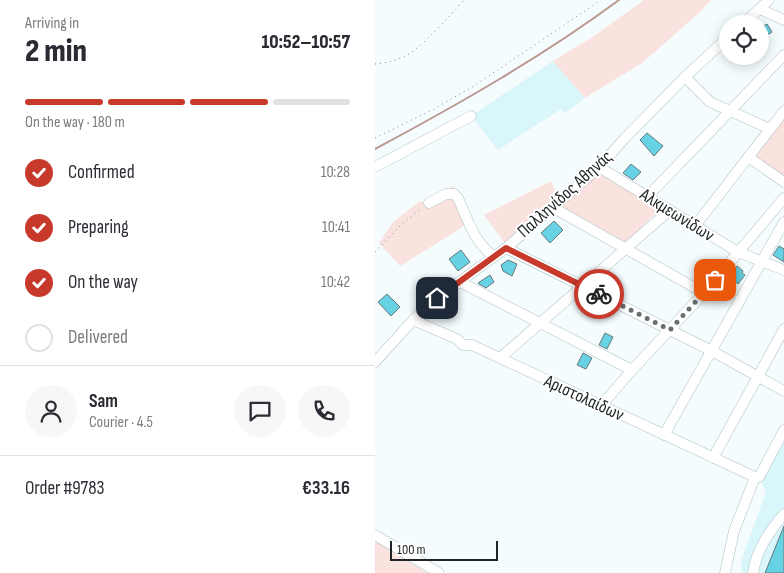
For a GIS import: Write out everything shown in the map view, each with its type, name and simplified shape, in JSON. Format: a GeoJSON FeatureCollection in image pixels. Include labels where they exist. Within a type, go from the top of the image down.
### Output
{"type":"FeatureCollection","features":[{"type":"Feature","properties":{"kind":"street"},"geometry":{"type":"LineString","coordinates":[[753,15],[769,0]]}},
{"type":"Feature","properties":{"kind":"street"},"geometry":{"type":"LineString","coordinates":[[760,9],[784,20]]}},
{"type":"Feature","properties":{"kind":"street","name":"Παλληνίδος Αθηνάς"},"geometry":{"type":"LineString","coordinates":[[375,361],[426,306],[506,248],[599,167],[685,77],[719,45]]}},
{"type":"Feature","properties":{"kind":"street"},"geometry":{"type":"LineString","coordinates":[[648,196],[784,55]]}},
{"type":"Feature","properties":{"kind":"street"},"geometry":{"type":"LineString","coordinates":[[685,77],[710,102],[770,129]]}},
{"type":"Feature","properties":{"kind":"street"},"geometry":{"type":"LineString","coordinates":[[695,226],[784,111]]}},
{"type":"Feature","properties":{"kind":"street"},"geometry":{"type":"LineString","coordinates":[[375,167],[471,116]]}},
{"type":"Feature","properties":{"kind":"street"},"geometry":{"type":"LineString","coordinates":[[748,157],[784,182]]}},
{"type":"Feature","properties":{"kind":"street","name":"Αλκμεωνίδων"},"geometry":{"type":"LineString","coordinates":[[599,167],[738,252],[784,270]]}},
{"type":"Feature","properties":{"kind":"street"},"geometry":{"type":"LineString","coordinates":[[429,203],[446,194],[454,194],[476,238],[485,250],[494,257]]}},
{"type":"Feature","properties":{"kind":"street"},"geometry":{"type":"LineString","coordinates":[[601,406],[703,294],[784,198]]}},
{"type":"Feature","properties":{"kind":"street"},"geometry":{"type":"LineString","coordinates":[[551,207],[703,294]]}},
{"type":"Feature","properties":{"kind":"street"},"geometry":{"type":"LineString","coordinates":[[500,358],[670,210]]}},
{"type":"Feature","properties":{"kind":"street"},"geometry":{"type":"LineString","coordinates":[[664,435],[784,222]]}},
{"type":"Feature","properties":{"kind":"street"},"geometry":{"type":"LineString","coordinates":[[506,248],[712,351],[784,391]]}},
{"type":"Feature","properties":{"kind":"street"},"geometry":{"type":"LineString","coordinates":[[460,282],[632,370]]}},
{"type":"Feature","properties":{"kind":"street","name":"Αριστολαίδων"},"geometry":{"type":"LineString","coordinates":[[413,320],[457,339],[463,345],[472,346],[500,358],[755,477]]}},
{"type":"Feature","properties":{"kind":"street"},"geometry":{"type":"LineString","coordinates":[[713,458],[784,330]]}},
{"type":"Feature","properties":{"kind":"street"},"geometry":{"type":"LineString","coordinates":[[725,573],[734,531],[755,477],[759,477],[784,430]]}},
{"type":"Feature","properties":{"kind":"street"},"geometry":{"type":"LineString","coordinates":[[753,573],[762,545],[784,514]]}},
{"type":"Feature","properties":{"kind":"street"},"geometry":{"type":"LineString","coordinates":[[375,535],[439,573]]}},
{"type":"Feature","properties":{"kind":"path"},"geometry":{"type":"LineString","coordinates":[[375,64],[386,63],[407,56],[464,0]]}},
{"type":"Feature","properties":{"kind":"path"},"geometry":{"type":"LineString","coordinates":[[375,138],[475,86],[601,0]]}},
{"type":"Feature","properties":{"kind":"path"},"geometry":{"type":"LineString","coordinates":[[375,252],[404,222],[429,203]]}},
{"type":"Feature","properties":{"kind":"shaded area"},"geometry":{"type":"Polygon","coordinates":[[[644,0],[711,0],[642,63],[585,98],[553,61],[594,36],[644,0]]]}},
{"type":"Feature","properties":{"kind":"shaded area"},"geometry":{"type":"Polygon","coordinates":[[[553,61],[585,98],[565,113],[561,109],[498,150],[471,116],[553,61]]]}},
{"type":"Feature","properties":{"kind":"shaded area"},"geometry":{"type":"Polygon","coordinates":[[[784,118],[784,177],[754,157],[784,118]]]}},
{"type":"Feature","properties":{"kind":"shaded area"},"geometry":{"type":"Polygon","coordinates":[[[599,172],[661,208],[623,245],[557,207],[599,172]]]}},
{"type":"Feature","properties":{"kind":"shaded area"},"geometry":{"type":"Polygon","coordinates":[[[551,181],[559,199],[506,245],[484,215],[551,181]]]}},
{"type":"Feature","properties":{"kind":"shaded area"},"geometry":{"type":"Polygon","coordinates":[[[454,186],[474,220],[400,266],[379,243],[393,222],[420,201],[424,202],[454,186]]]}},
{"type":"Feature","properties":{"kind":"shaded area"},"geometry":{"type":"Polygon","coordinates":[[[784,434],[784,573],[742,573],[741,561],[766,492],[760,479],[784,434]]]}},
{"type":"Feature","properties":{"kind":"shaded area"},"geometry":{"type":"Polygon","coordinates":[[[375,540],[427,573],[375,573],[375,540]]]}},
{"type":"Feature","properties":{"kind":"building"},"geometry":{"type":"Polygon","coordinates":[[[647,133],[663,146],[654,156],[640,140],[647,133]]]}},
{"type":"Feature","properties":{"kind":"building"},"geometry":{"type":"Polygon","coordinates":[[[631,164],[641,172],[633,180],[623,173],[631,164]]]}},
{"type":"Feature","properties":{"kind":"building"},"geometry":{"type":"Polygon","coordinates":[[[554,221],[563,230],[550,243],[541,233],[554,221]]]}},
{"type":"Feature","properties":{"kind":"building"},"geometry":{"type":"Polygon","coordinates":[[[779,246],[784,249],[784,262],[773,255],[779,246]]]}},
{"type":"Feature","properties":{"kind":"building"},"geometry":{"type":"Polygon","coordinates":[[[461,250],[470,262],[458,271],[449,259],[461,250]]]}},
{"type":"Feature","properties":{"kind":"building"},"geometry":{"type":"Polygon","coordinates":[[[508,260],[517,264],[512,276],[503,271],[501,265],[508,260]]]}},
{"type":"Feature","properties":{"kind":"building"},"geometry":{"type":"Polygon","coordinates":[[[737,266],[745,275],[738,284],[734,280],[726,289],[721,284],[737,266]]]}},
{"type":"Feature","properties":{"kind":"building"},"geometry":{"type":"Polygon","coordinates":[[[490,275],[494,282],[486,288],[478,283],[490,275]]]}},
{"type":"Feature","properties":{"kind":"building"},"geometry":{"type":"Polygon","coordinates":[[[387,294],[400,307],[391,316],[378,302],[387,294]]]}},
{"type":"Feature","properties":{"kind":"building"},"geometry":{"type":"Polygon","coordinates":[[[605,333],[613,337],[607,349],[599,345],[605,333]]]}},
{"type":"Feature","properties":{"kind":"building"},"geometry":{"type":"Polygon","coordinates":[[[583,353],[592,358],[586,369],[577,365],[583,353]]]}},
{"type":"Feature","properties":{"kind":"building"},"geometry":{"type":"Polygon","coordinates":[[[784,526],[784,573],[765,573],[784,526]]]}},
{"type":"Feature","properties":{"kind":"waterway"},"geometry":{"type":"LineString","coordinates":[[375,149],[500,79],[560,41],[619,0]]}},
{"type":"Feature","properties":{"kind":"way so far"},"geometry":{"type":"LineString","coordinates":[[599,294],[670,330],[715,280]]}},
{"type":"Feature","properties":{"kind":"route"},"geometry":{"type":"LineString","coordinates":[[437,298],[506,248],[599,294]]}}]}
